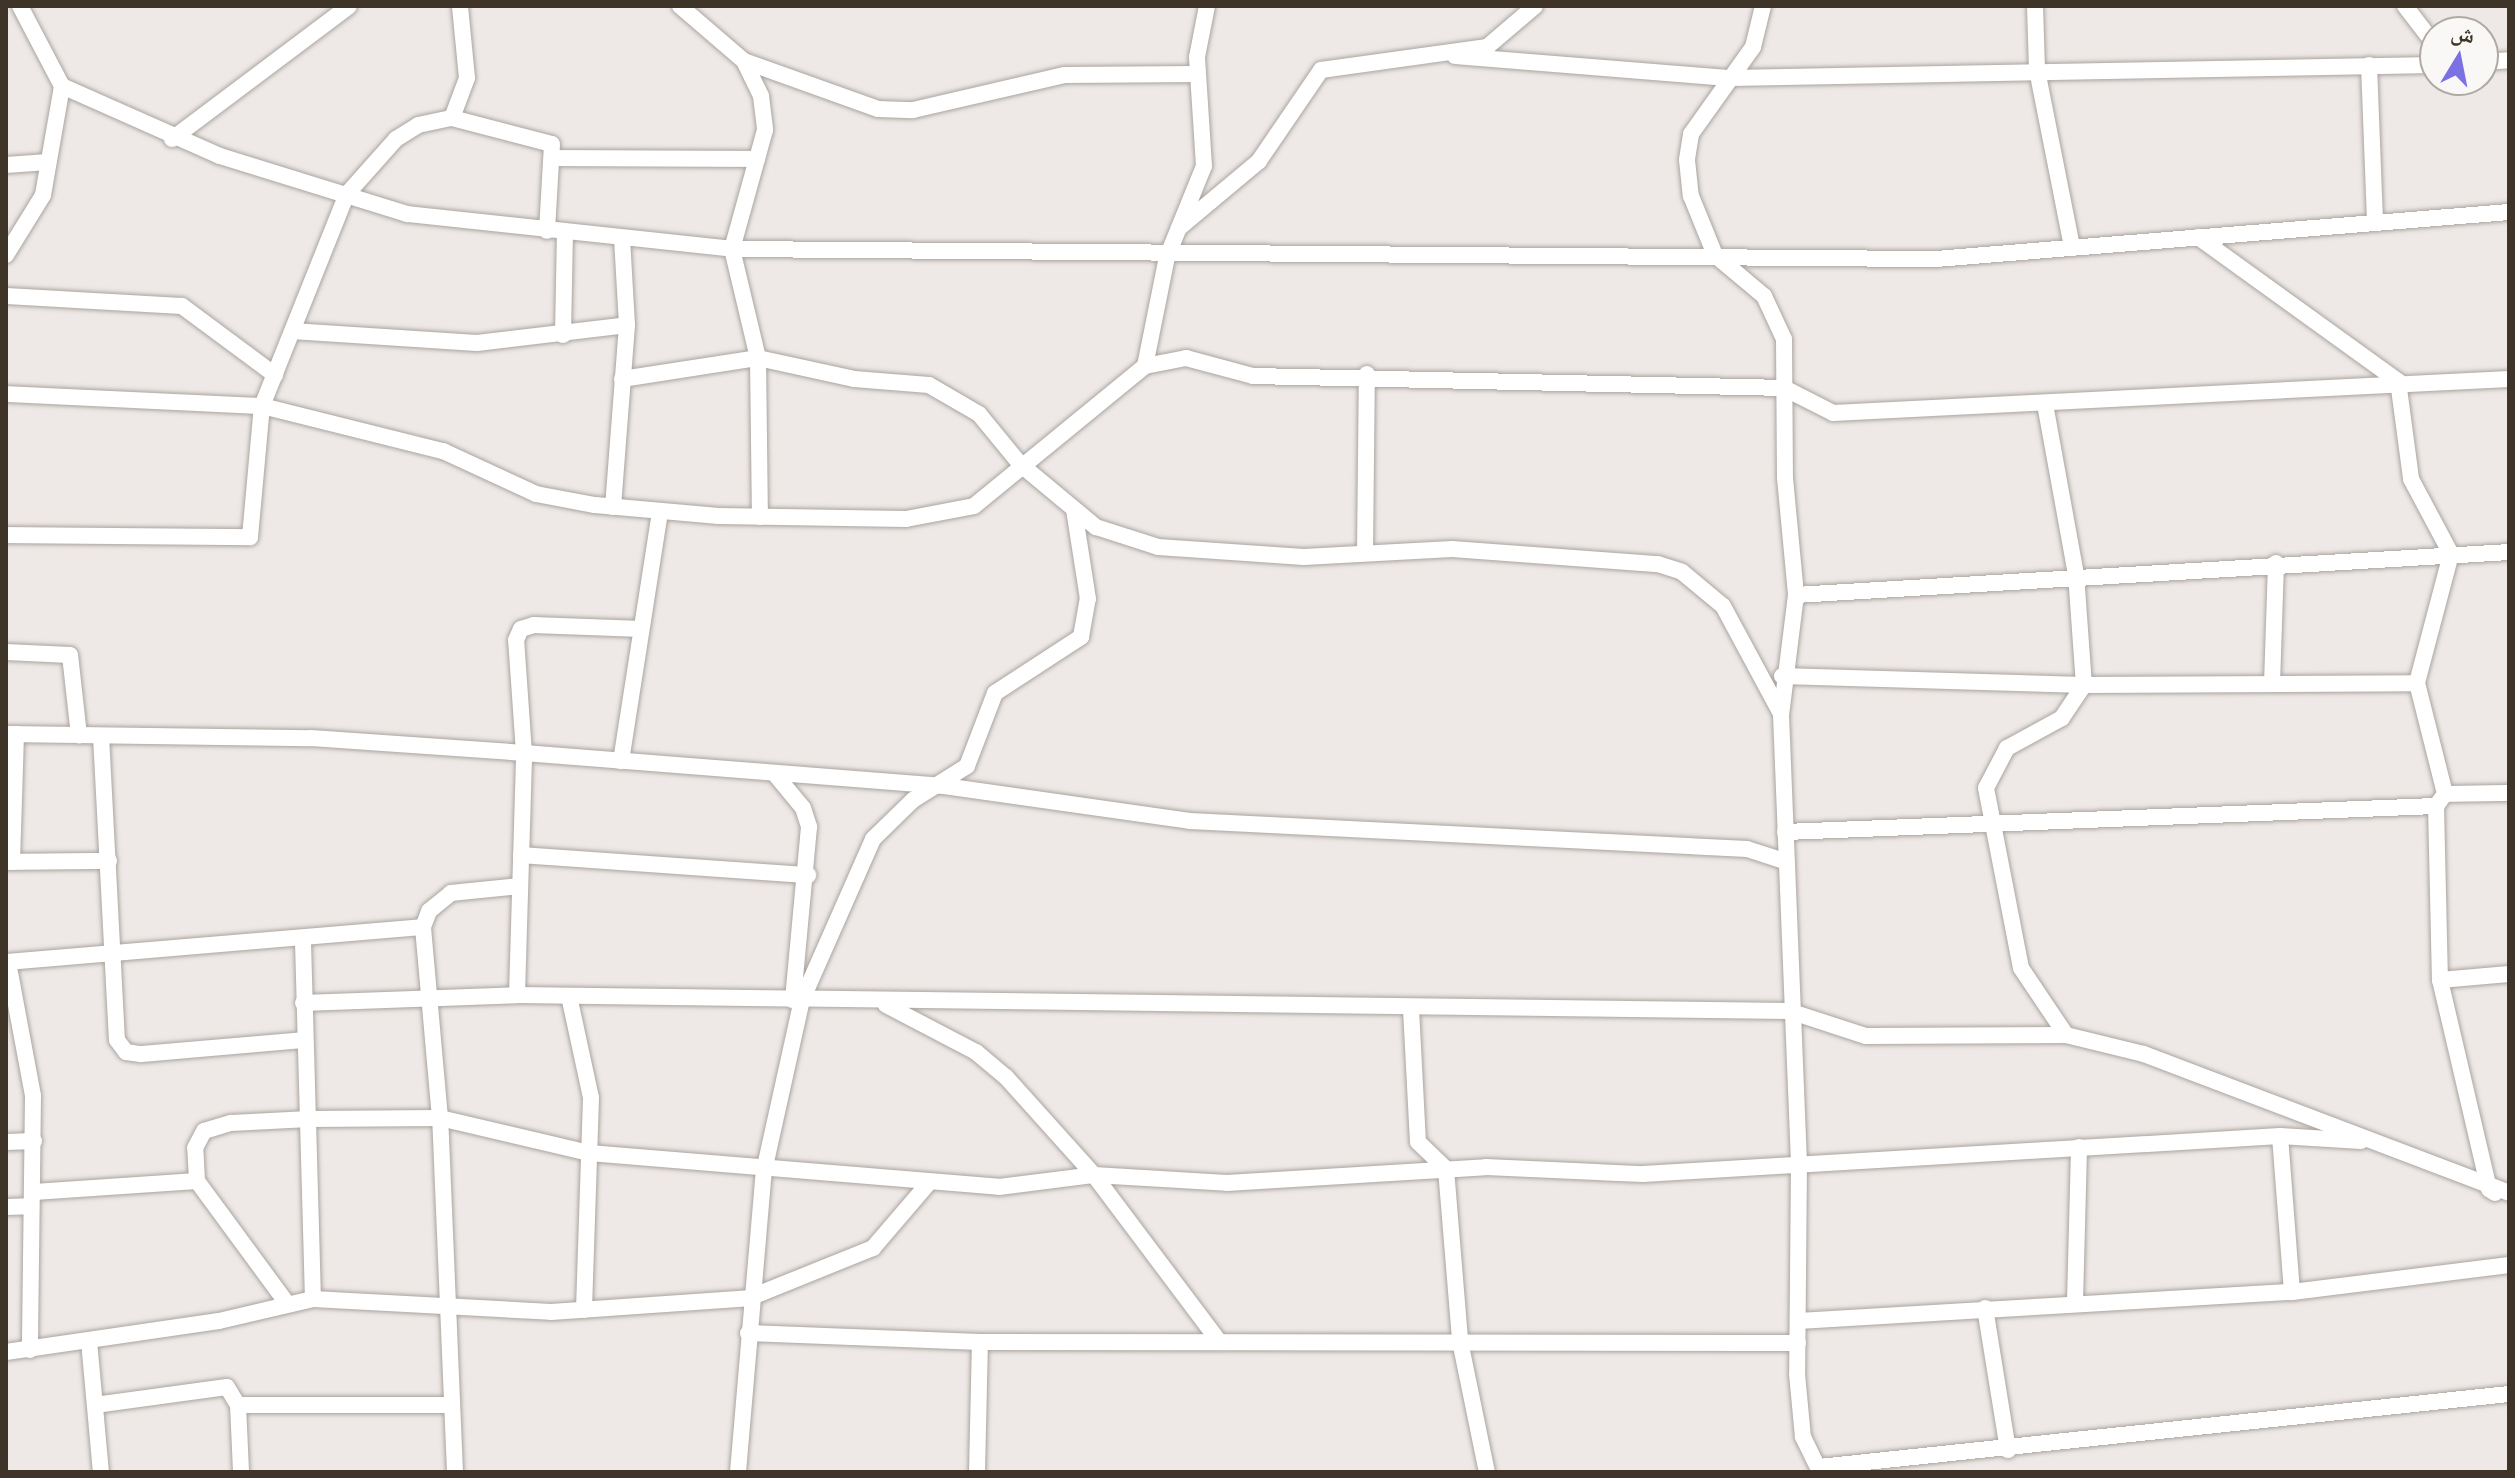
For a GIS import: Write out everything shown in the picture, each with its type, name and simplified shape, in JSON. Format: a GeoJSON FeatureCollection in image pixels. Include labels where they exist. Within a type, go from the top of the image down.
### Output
{"type":"FeatureCollection","features":[{"type":"Feature","properties":{"kind":"street"},"geometry":{"type":"LineString","coordinates":[[20,6],[62,86],[172,139],[407,214],[732,249],[948,247],[1167,257],[1715,255],[1936,259],[2509,212]]}},
{"type":"Feature","properties":{"kind":"street"},"geometry":{"type":"LineString","coordinates":[[172,139],[349,6]]}},
{"type":"Feature","properties":{"kind":"street"},"geometry":{"type":"LineString","coordinates":[[452,118],[467,78],[460,6]]}},
{"type":"Feature","properties":{"kind":"street"},"geometry":{"type":"LineString","coordinates":[[680,6],[744,61],[878,109],[913,110],[1065,75],[1198,74]]}},
{"type":"Feature","properties":{"kind":"street"},"geometry":{"type":"LineString","coordinates":[[1145,366],[1167,257],[1204,166],[1198,74],[1207,6]]}},
{"type":"Feature","properties":{"kind":"street"},"geometry":{"type":"LineString","coordinates":[[1179,228],[1259,161],[1321,70],[1455,56],[1487,47],[1535,6]]}},
{"type":"Feature","properties":{"kind":"street"},"geometry":{"type":"LineString","coordinates":[[1763,6],[1753,47],[1691,134],[1687,160],[1691,196],[1715,255],[1764,296],[1778,317],[1796,595],[1782,676],[1781,715],[1789,1011],[1799,1161],[1798,1343],[1803,1437],[1820,1470],[2509,1394]]}},
{"type":"Feature","properties":{"kind":"street"},"geometry":{"type":"LineString","coordinates":[[2035,6],[2037,70],[2072,247]]}},
{"type":"Feature","properties":{"kind":"street"},"geometry":{"type":"LineString","coordinates":[[2405,6],[2419,24]]}},
{"type":"Feature","properties":{"kind":"street"},"geometry":{"type":"LineString","coordinates":[[1455,56],[1731,78],[2419,65]]}},
{"type":"Feature","properties":{"kind":"street"},"geometry":{"type":"LineString","coordinates":[[744,61],[761,96],[765,130],[732,249],[758,358],[760,517]]}},
{"type":"Feature","properties":{"kind":"street"},"geometry":{"type":"LineString","coordinates":[[2369,65],[2375,222]]}},
{"type":"Feature","properties":{"kind":"street"},"geometry":{"type":"LineString","coordinates":[[6,255],[36,214],[62,86]]}},
{"type":"Feature","properties":{"kind":"street"},"geometry":{"type":"LineString","coordinates":[[6,535],[250,537],[262,406],[347,194],[396,139],[418,125],[452,118],[544,137],[554,158],[547,231]]}},
{"type":"Feature","properties":{"kind":"street"},"geometry":{"type":"LineString","coordinates":[[554,158],[757,159]]}},
{"type":"Feature","properties":{"kind":"street"},"geometry":{"type":"LineString","coordinates":[[6,165],[48,162]]}},
{"type":"Feature","properties":{"kind":"street"},"geometry":{"type":"LineString","coordinates":[[563,335],[565,233]]}},
{"type":"Feature","properties":{"kind":"street"},"geometry":{"type":"LineString","coordinates":[[2198,237],[2398,381],[2411,479],[2451,554],[2417,683],[2440,800],[2440,980],[2489,1189],[2509,1203]]}},
{"type":"Feature","properties":{"kind":"street"},"geometry":{"type":"LineString","coordinates":[[613,507],[627,325],[622,238]]}},
{"type":"Feature","properties":{"kind":"street"},"geometry":{"type":"LineString","coordinates":[[6,296],[182,306],[275,375]]}},
{"type":"Feature","properties":{"kind":"street"},"geometry":{"type":"LineString","coordinates":[[292,331],[477,343],[563,335],[597,324],[627,325]]}},
{"type":"Feature","properties":{"kind":"street"},"geometry":{"type":"LineString","coordinates":[[622,379],[758,358],[854,379],[929,385],[979,414],[1020,464],[1096,527],[1158,547],[1304,557],[1452,549],[1658,564],[1682,572],[1723,606],[1781,715]]}},
{"type":"Feature","properties":{"kind":"street"},"geometry":{"type":"LineString","coordinates":[[6,394],[262,406],[443,451],[536,494],[613,507],[760,517],[906,519],[974,506],[1020,464],[1145,366],[1205,358],[1253,376],[1367,374],[1784,388],[1833,413],[2045,404],[2398,381],[2509,379]]}},
{"type":"Feature","properties":{"kind":"street"},"geometry":{"type":"LineString","coordinates":[[1365,553],[1367,374]]}},
{"type":"Feature","properties":{"kind":"street"},"geometry":{"type":"LineString","coordinates":[[2045,404],[2076,574],[2084,685],[2062,718],[2007,748],[1995,762],[1986,788],[1996,825],[2021,968],[2066,1035]]}},
{"type":"Feature","properties":{"kind":"street"},"geometry":{"type":"LineString","coordinates":[[797,1000],[873,839],[913,800],[944,786],[967,766],[995,693],[1081,637],[1088,599],[1074,510]]}},
{"type":"Feature","properties":{"kind":"street"},"geometry":{"type":"LineString","coordinates":[[621,761],[660,512]]}},
{"type":"Feature","properties":{"kind":"street"},"geometry":{"type":"LineString","coordinates":[[1796,595],[2076,574],[2509,552]]}},
{"type":"Feature","properties":{"kind":"street"},"geometry":{"type":"LineString","coordinates":[[2272,684],[2276,563]]}},
{"type":"Feature","properties":{"kind":"street"},"geometry":{"type":"LineString","coordinates":[[517,995],[524,753],[516,640],[521,629],[641,629]]}},
{"type":"Feature","properties":{"kind":"street"},"geometry":{"type":"LineString","coordinates":[[6,652],[70,655],[79,735]]}},
{"type":"Feature","properties":{"kind":"street"},"geometry":{"type":"LineString","coordinates":[[1782,676],[2084,685],[2417,683]]}},
{"type":"Feature","properties":{"kind":"street"},"geometry":{"type":"LineString","coordinates":[[109,861],[9,862],[11,734],[311,738],[524,753],[944,786],[1190,821],[1747,849],[1787,862]]}},
{"type":"Feature","properties":{"kind":"street"},"geometry":{"type":"LineString","coordinates":[[101,736],[115,955],[117,1040],[126,1052],[303,1040]]}},
{"type":"Feature","properties":{"kind":"street"},"geometry":{"type":"LineString","coordinates":[[738,1472],[749,1298],[764,1171],[797,1000],[808,875],[806,818],[774,773]]}},
{"type":"Feature","properties":{"kind":"street"},"geometry":{"type":"LineString","coordinates":[[1785,832],[1996,825],[2440,800],[2509,793]]}},
{"type":"Feature","properties":{"kind":"street"},"geometry":{"type":"LineString","coordinates":[[521,855],[808,875]]}},
{"type":"Feature","properties":{"kind":"street"},"geometry":{"type":"LineString","coordinates":[[455,1472],[450,1308],[433,998],[423,927],[429,911],[451,893],[520,886]]}},
{"type":"Feature","properties":{"kind":"street"},"geometry":{"type":"LineString","coordinates":[[30,1350],[33,1096],[7,962],[303,942],[423,927]]}},
{"type":"Feature","properties":{"kind":"street"},"geometry":{"type":"LineString","coordinates":[[303,942],[303,1040],[309,1119],[313,1299]]}},
{"type":"Feature","properties":{"kind":"street"},"geometry":{"type":"LineString","coordinates":[[2440,980],[2509,974]]}},
{"type":"Feature","properties":{"kind":"street"},"geometry":{"type":"LineString","coordinates":[[303,1003],[517,995],[1411,1009],[1789,1011],[1866,1036],[2066,1035],[2144,1054],[2361,1141],[2489,1189],[2509,1193]]}},
{"type":"Feature","properties":{"kind":"street"},"geometry":{"type":"LineString","coordinates":[[569,996],[591,1098],[584,1310]]}},
{"type":"Feature","properties":{"kind":"street"},"geometry":{"type":"LineString","coordinates":[[881,1002],[976,1052],[1006,1077],[1094,1175],[1218,1340]]}},
{"type":"Feature","properties":{"kind":"street"},"geometry":{"type":"LineString","coordinates":[[1411,1009],[1418,1142],[1446,1169],[1460,1341],[1487,1472]]}},
{"type":"Feature","properties":{"kind":"street"},"geometry":{"type":"LineString","coordinates":[[286,1302],[197,1181],[195,1148],[204,1131],[231,1123],[440,1118],[589,1153],[764,1171],[823,1170],[927,1185],[999,1187],[1094,1175],[1227,1183],[1446,1169],[1643,1174],[1799,1161],[2280,1136],[2361,1141]]}},
{"type":"Feature","properties":{"kind":"street"},"geometry":{"type":"LineString","coordinates":[[2280,1136],[2292,1292]]}},
{"type":"Feature","properties":{"kind":"street"},"geometry":{"type":"LineString","coordinates":[[6,1142],[34,1141]]}},
{"type":"Feature","properties":{"kind":"street"},"geometry":{"type":"LineString","coordinates":[[2075,1302],[2079,1147]]}},
{"type":"Feature","properties":{"kind":"street"},"geometry":{"type":"LineString","coordinates":[[6,1207],[31,1199],[197,1181]]}},
{"type":"Feature","properties":{"kind":"street"},"geometry":{"type":"LineString","coordinates":[[6,1352],[219,1321],[286,1302],[313,1299],[450,1308],[584,1310],[749,1298],[873,1248],[927,1185]]}},
{"type":"Feature","properties":{"kind":"street"},"geometry":{"type":"LineString","coordinates":[[1798,1321],[2075,1302],[2292,1292],[2509,1265]]}},
{"type":"Feature","properties":{"kind":"street"},"geometry":{"type":"LineString","coordinates":[[1985,1308],[2008,1450]]}},
{"type":"Feature","properties":{"kind":"street"},"geometry":{"type":"LineString","coordinates":[[748,1333],[980,1342],[1798,1343]]}},
{"type":"Feature","properties":{"kind":"street"},"geometry":{"type":"LineString","coordinates":[[89,1341],[101,1472]]}},
{"type":"Feature","properties":{"kind":"street"},"geometry":{"type":"LineString","coordinates":[[977,1472],[980,1342]]}},
{"type":"Feature","properties":{"kind":"street"},"geometry":{"type":"LineString","coordinates":[[95,1405],[216,1387],[233,1391],[238,1405],[241,1472]]}},
{"type":"Feature","properties":{"kind":"street"},"geometry":{"type":"LineString","coordinates":[[238,1405],[452,1405]]}}]}
